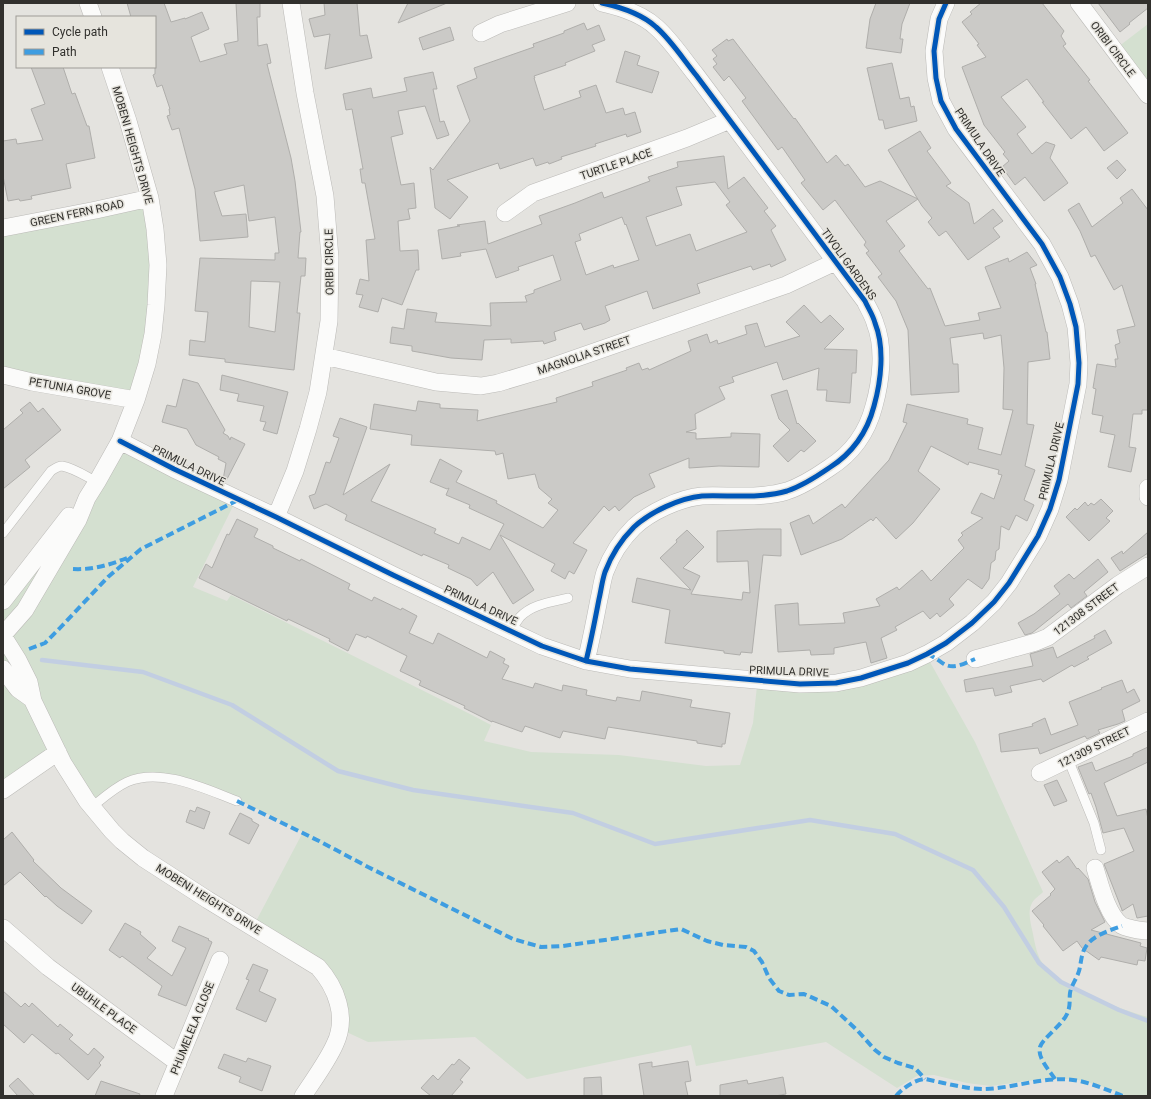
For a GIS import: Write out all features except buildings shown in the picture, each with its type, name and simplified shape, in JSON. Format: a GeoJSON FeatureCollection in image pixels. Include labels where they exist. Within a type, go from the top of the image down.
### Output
{"type":"FeatureCollection","features":[{"type":"Feature","properties":{"kind":"street"},"geometry":{"type":"LineString","coordinates":[[88,3],[93,16]]}},
{"type":"Feature","properties":{"kind":"street","name":"ORIBI CIRCLE"},"geometry":{"type":"LineString","coordinates":[[276,517],[295,472],[308,429],[318,392],[329,321],[330,282],[328,226],[325,196],[305,93],[291,3]]}},
{"type":"Feature","properties":{"kind":"street"},"geometry":{"type":"LineString","coordinates":[[481,33],[500,24],[567,3]]}},
{"type":"Feature","properties":{"kind":"street","name":"TIVOLI GARDENS"},"geometry":{"type":"LineString","coordinates":[[586,661],[605,573],[620,544],[642,520],[682,500],[701,496],[756,496],[786,491],[805,484],[838,463],[860,439],[872,414],[878,393],[881,369],[881,351],[876,323],[865,301],[670,41],[656,26],[647,20],[626,10],[602,3]]}},
{"type":"Feature","properties":{"kind":"street","name":"PRIMULA DRIVE"},"geometry":{"type":"LineString","coordinates":[[120,441],[174,469],[542,646],[586,661],[630,669],[800,684],[836,683],[861,678],[908,663],[927,654],[946,643],[972,623],[994,602],[1009,582],[1038,536],[1050,509],[1059,480],[1078,384],[1079,363],[1076,327],[1070,304],[1060,277],[1042,244],[968,146],[956,129],[941,101],[936,78],[934,51],[939,19],[946,3]]}},
{"type":"Feature","properties":{"kind":"street","name":"ORIBI CIRCLE"},"geometry":{"type":"LineString","coordinates":[[1079,3],[1148,95]]}},
{"type":"Feature","properties":{"kind":"street","name":"MOBENI HEIGHTS DRIVE"},"geometry":{"type":"LineString","coordinates":[[110,68],[128,121],[150,198],[157,245],[158,265],[156,305],[147,364],[136,400],[120,441],[87,498],[78,520],[25,610],[3,635],[29,682],[32,700],[76,785],[92,807],[122,841],[143,858],[208,900],[318,967],[326,976],[334,991],[339,1008],[340,1030],[336,1043],[303,1096]]}},
{"type":"Feature","properties":{"kind":"street","name":"TURTLE PLACE"},"geometry":{"type":"LineString","coordinates":[[505,213],[533,193],[687,138],[730,120]]}},
{"type":"Feature","properties":{"kind":"street","name":"GREEN FERN ROAD"},"geometry":{"type":"LineString","coordinates":[[3,228],[150,198]]}},
{"type":"Feature","properties":{"kind":"street","name":"MAGNOLIA STREET"},"geometry":{"type":"LineString","coordinates":[[324,356],[436,382],[481,386],[498,383],[548,368],[786,285],[835,262]]}},
{"type":"Feature","properties":{"kind":"street","name":"PETUNIA GROVE"},"geometry":{"type":"LineString","coordinates":[[3,375],[32,382],[136,400]]}},
{"type":"Feature","properties":{"kind":"street"},"geometry":{"type":"LineString","coordinates":[[1148,488],[1148,497]]}},
{"type":"Feature","properties":{"kind":"street","name":"MOBENI HEIGHTS DRIVE"},"geometry":{"type":"LineString","coordinates":[[3,601],[59,528],[87,498]]}},
{"type":"Feature","properties":{"kind":"street","name":"121308 STREET"},"geometry":{"type":"LineString","coordinates":[[975,659],[1036,642],[1048,637],[1118,585],[1148,566]]}},
{"type":"Feature","properties":{"kind":"street","name":"MOBENI HEIGHTS DRIVE"},"geometry":{"type":"LineString","coordinates":[[3,668],[18,689],[32,700]]}},
{"type":"Feature","properties":{"kind":"street","name":"121309 STREET"},"geometry":{"type":"LineString","coordinates":[[1040,773],[1148,721]]}},
{"type":"Feature","properties":{"kind":"street"},"geometry":{"type":"LineString","coordinates":[[3,790],[58,752]]}},
{"type":"Feature","properties":{"kind":"street"},"geometry":{"type":"LineString","coordinates":[[1095,868],[1106,903],[1116,920],[1122,926],[1148,931]]}},
{"type":"Feature","properties":{"kind":"street","name":"UBUHLE PLACE"},"geometry":{"type":"LineString","coordinates":[[3,928],[54,971],[178,1063]]}},
{"type":"Feature","properties":{"kind":"street","name":"PHUMELELA CLOSE"},"geometry":{"type":"LineString","coordinates":[[164,1096],[220,960]]}},
{"type":"Feature","properties":{"kind":"lane"},"geometry":{"type":"LineString","coordinates":[[3,533],[51,471],[55,468],[61,466],[72,469],[97,482]]}},
{"type":"Feature","properties":{"kind":"lane"},"geometry":{"type":"LineString","coordinates":[[511,630],[520,617],[536,606],[568,598]]}},
{"type":"Feature","properties":{"kind":"lane"},"geometry":{"type":"LineString","coordinates":[[1068,759],[1094,822],[1101,850]]}},
{"type":"Feature","properties":{"kind":"lane"},"geometry":{"type":"LineString","coordinates":[[92,807],[114,789],[128,782],[142,777],[158,776],[196,785],[237,801]]}},
{"type":"Feature","properties":{"kind":"green space"},"geometry":{"type":"Polygon","coordinates":[[[1148,24],[1148,96],[1114,50],[1148,24]]]}},
{"type":"Feature","properties":{"kind":"green space"},"geometry":{"type":"Polygon","coordinates":[[[150,198],[157,245],[136,400],[3,374],[3,228],[150,198]]]}},
{"type":"Feature","properties":{"kind":"green space"},"geometry":{"type":"Polygon","coordinates":[[[120,441],[237,498],[193,587],[227,601],[231,595],[491,725],[484,741],[531,752],[619,755],[706,766],[740,765],[753,723],[757,686],[802,688],[926,655],[975,742],[1043,892],[1032,903],[1030,910],[1030,922],[1038,954],[1042,962],[1054,974],[1078,990],[1122,1009],[1148,1017],[1148,1096],[1127,1096],[1098,1085],[1074,1079],[1035,1080],[991,1086],[967,1083],[934,1075],[917,1076],[897,1088],[826,1042],[696,1066],[691,1045],[527,1079],[475,1037],[368,1042],[340,1029],[335,991],[253,927],[303,832],[239,800],[196,785],[142,776],[92,807],[58,751],[3,789],[3,599],[72,513],[120,441]]]}},
{"type":"Feature","properties":{"kind":"waterway"},"geometry":{"type":"LineString","coordinates":[[42,660],[143,672],[232,705],[338,771],[413,790],[573,813],[655,844],[810,820],[895,834],[973,870],[1004,907],[1039,963],[1061,982],[1119,1010],[1148,1021]]}},
{"type":"Feature","properties":{"kind":"marked path"},"geometry":{"type":"LineString","coordinates":[[29,649],[45,643],[108,577],[141,549],[238,500]]}},
{"type":"Feature","properties":{"kind":"marked path"},"geometry":{"type":"LineString","coordinates":[[73,569],[87,569],[114,563],[127,558]]}},
{"type":"Feature","properties":{"kind":"marked path"},"geometry":{"type":"LineString","coordinates":[[927,654],[948,666],[960,665],[975,659]]}},
{"type":"Feature","properties":{"kind":"marked path"},"geometry":{"type":"LineString","coordinates":[[237,801],[513,939],[541,947],[563,946],[681,929],[707,941],[723,945],[746,947],[754,951],[762,962],[769,978],[779,991],[789,995],[804,994],[831,1006],[884,1057],[915,1068],[925,1079]]}},
{"type":"Feature","properties":{"kind":"marked path"},"geometry":{"type":"LineString","coordinates":[[1055,1079],[1040,1056],[1040,1047],[1067,1014],[1071,990],[1080,968],[1082,955],[1087,945],[1090,941],[1100,935],[1122,926]]}},
{"type":"Feature","properties":{"kind":"marked path"},"geometry":{"type":"LineString","coordinates":[[896,1096],[909,1085],[925,1079],[978,1089],[1007,1087],[1062,1079],[1092,1084],[1123,1096]]}},
{"type":"Feature","properties":{"kind":"cycle path"},"geometry":{"type":"LineString","coordinates":[[586,661],[605,572],[617,548],[634,527],[657,511],[693,497],[766,495],[787,491],[798,487],[819,475],[845,456],[863,434],[874,406],[879,386],[881,364],[878,333],[873,317],[865,301],[677,50],[661,32],[644,18],[623,9],[602,3]]}},
{"type":"Feature","properties":{"kind":"cycle path"},"geometry":{"type":"LineString","coordinates":[[120,441],[174,469],[542,646],[586,661],[630,669],[800,684],[836,683],[861,678],[908,663],[927,654],[946,643],[972,623],[994,602],[1009,583],[1038,536],[1050,509],[1059,480],[1078,384],[1079,363],[1076,327],[1070,304],[1060,277],[1042,244],[956,129],[941,101],[936,78],[934,51],[939,19],[946,3]]}}]}
